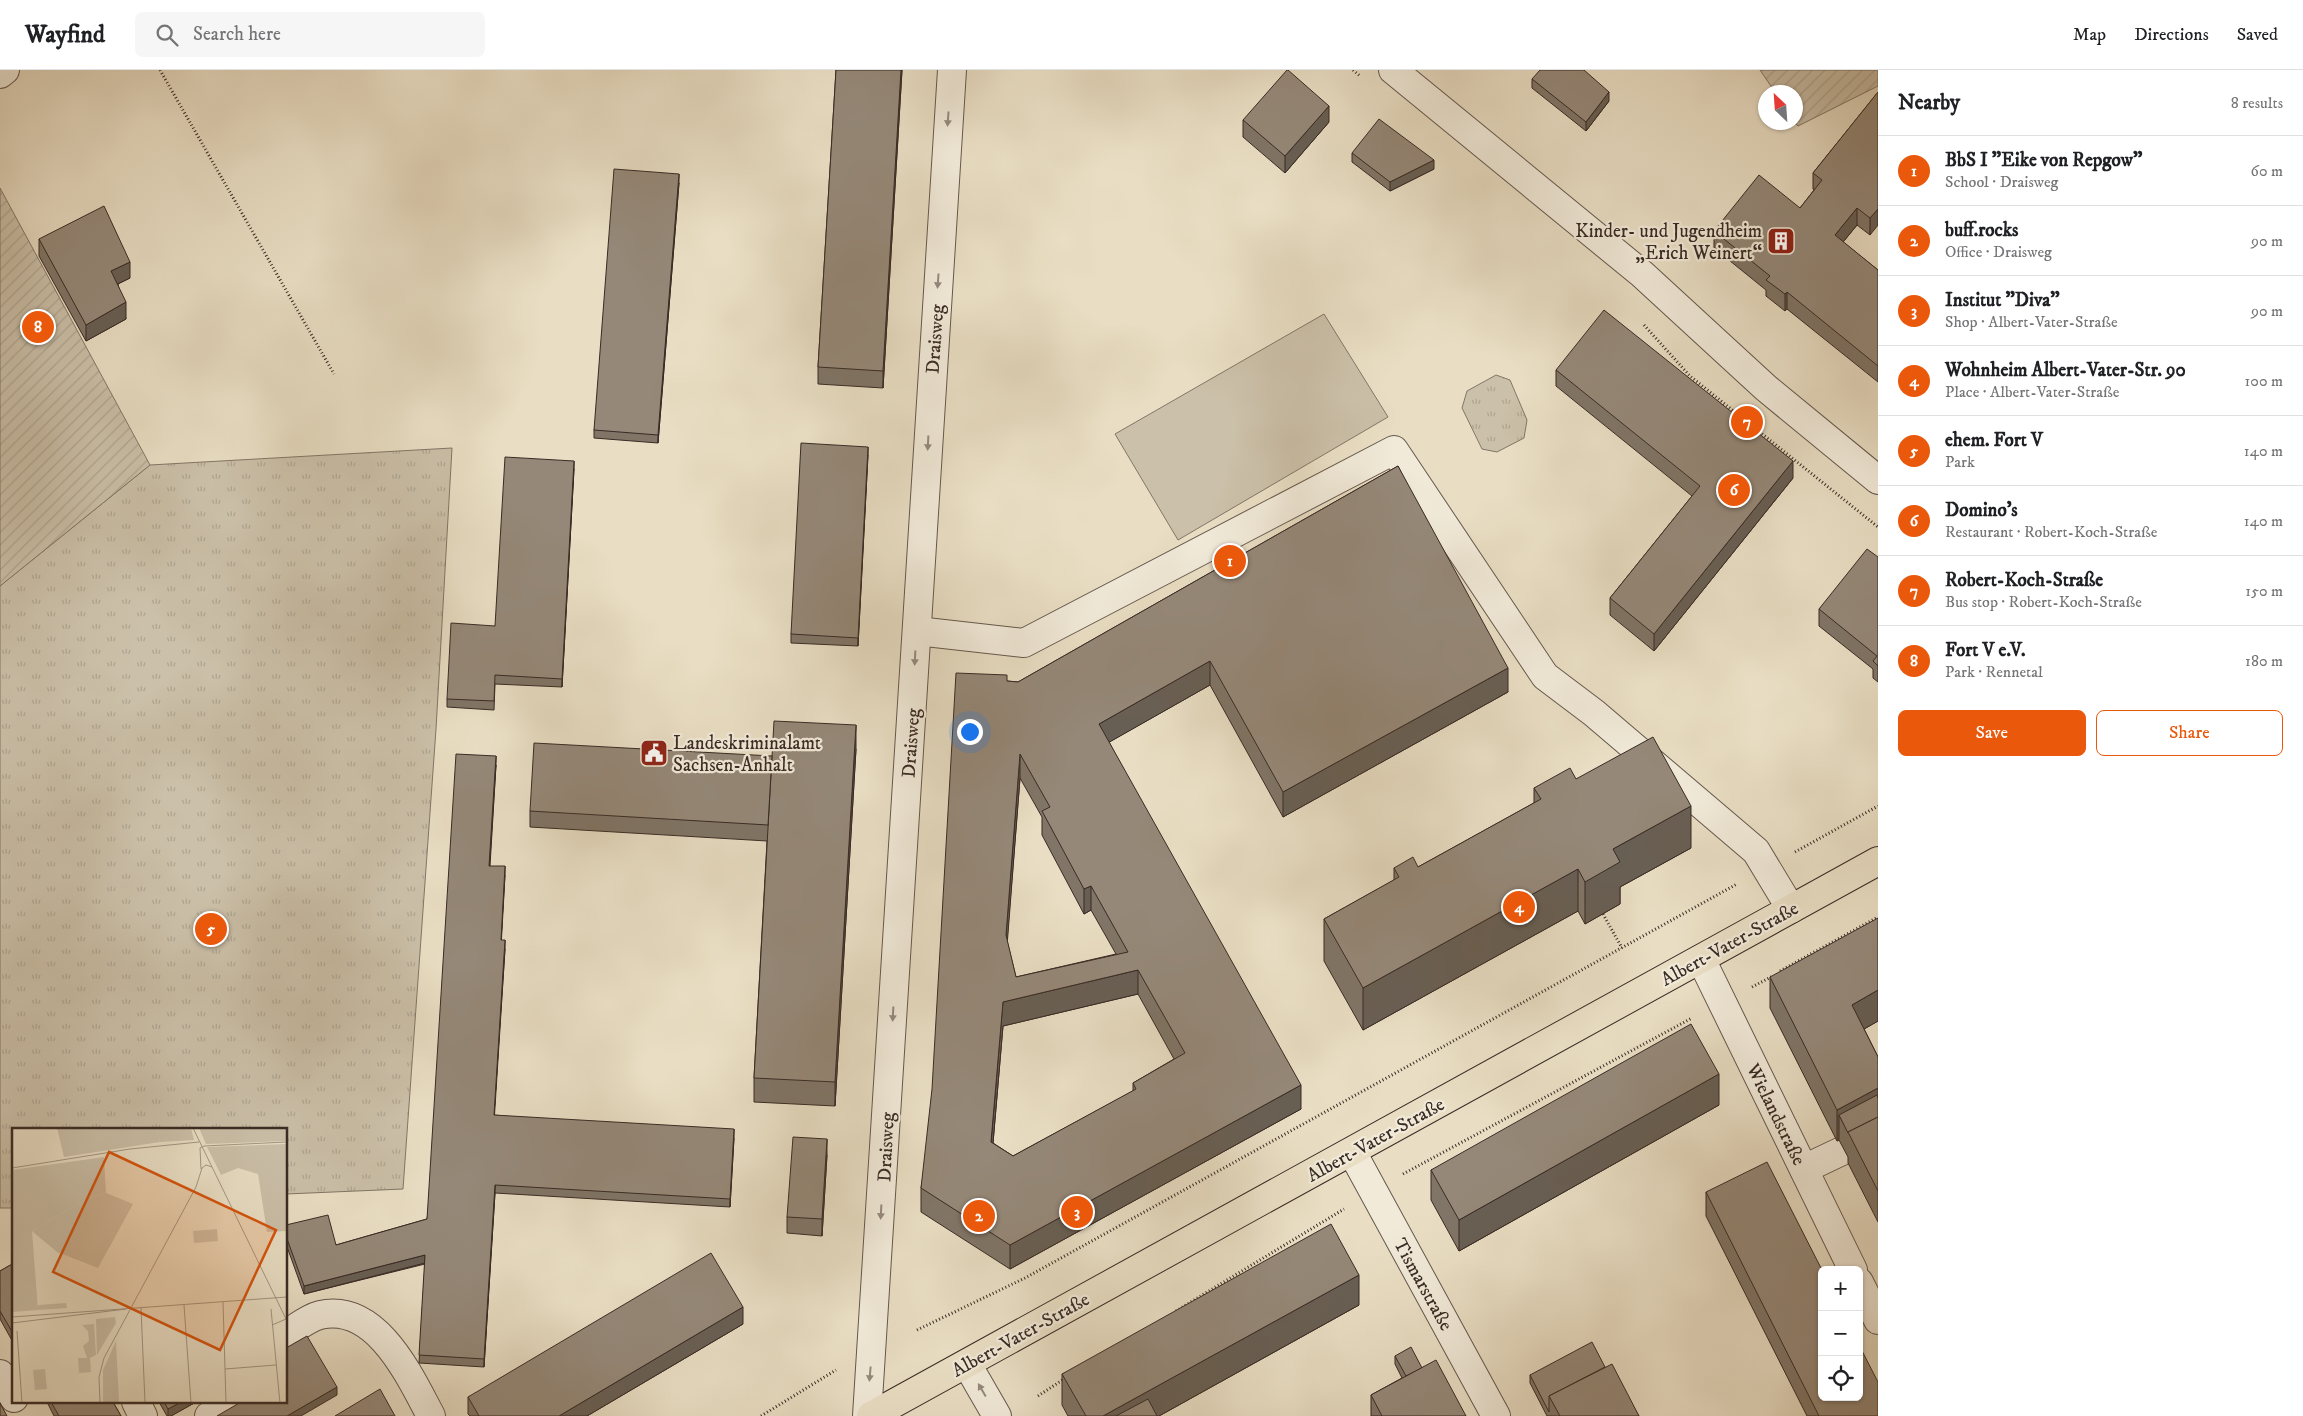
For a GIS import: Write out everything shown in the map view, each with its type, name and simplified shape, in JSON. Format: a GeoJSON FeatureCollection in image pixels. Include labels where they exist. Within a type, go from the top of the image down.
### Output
{"type":"FeatureCollection","features":[{"type":"Feature","properties":{"kind":"main road","name":"Albert-Vater-Straße"},"geometry":{"type":"LineString","coordinates":[[871,1416],[1878,861]]}},
{"type":"Feature","properties":{"kind":"street"},"geometry":{"type":"LineString","coordinates":[[0,74],[5,70]]}},
{"type":"Feature","properties":{"kind":"street","name":"Draisweg"},"geometry":{"type":"LineString","coordinates":[[867,1416],[952,70]]}},
{"type":"Feature","properties":{"kind":"street"},"geometry":{"type":"LineString","coordinates":[[1393,70],[1649,280],[1766,388],[1878,480]]}},
{"type":"Feature","properties":{"kind":"street"},"geometry":{"type":"LineString","coordinates":[[916,631],[1024,643],[1394,450],[1545,676],[1594,713],[1756,851],[1791,909]]}},
{"type":"Feature","properties":{"kind":"street","name":"Wielandstraße"},"geometry":{"type":"LineString","coordinates":[[1700,959],[1851,1266]]}},
{"type":"Feature","properties":{"kind":"street"},"geometry":{"type":"LineString","coordinates":[[1804,1169],[1844,1150]]}},
{"type":"Feature","properties":{"kind":"street","name":"Tismarstraße"},"geometry":{"type":"LineString","coordinates":[[1352,1152],[1496,1416]]}},
{"type":"Feature","properties":{"kind":"street"},"geometry":{"type":"LineString","coordinates":[[1863,1290],[1878,1320]]}},
{"type":"Feature","properties":{"kind":"street"},"geometry":{"type":"LineString","coordinates":[[288,1333],[321,1315],[339,1315],[360,1322],[375,1331],[395,1351],[431,1416]]}},
{"type":"Feature","properties":{"kind":"street"},"geometry":{"type":"LineString","coordinates":[[967,1364],[997,1416]]}},
{"type":"Feature","properties":{"kind":"street"},"geometry":{"type":"LineString","coordinates":[[0,1374],[12,1395]]}},
{"type":"Feature","properties":{"kind":"street"},"geometry":{"type":"LineString","coordinates":[[17,1404],[24,1416]]}},
{"type":"Feature","properties":{"kind":"street"},"geometry":{"type":"LineString","coordinates":[[137,1404],[143,1416]]}},
{"type":"Feature","properties":{"kind":"street"},"geometry":{"type":"LineString","coordinates":[[209,1416],[225,1404]]}},
{"type":"Feature","properties":{"kind":"path"},"geometry":{"type":"LineString","coordinates":[[160,70],[334,374]]}},
{"type":"Feature","properties":{"kind":"path"},"geometry":{"type":"LineString","coordinates":[[917,1330],[1025,1278],[1878,806]]}},
{"type":"Feature","properties":{"kind":"path"},"geometry":{"type":"LineString","coordinates":[[1603,914],[1622,948]]}},
{"type":"Feature","properties":{"kind":"path"},"geometry":{"type":"LineString","coordinates":[[1746,990],[1878,918]]}},
{"type":"Feature","properties":{"kind":"path"},"geometry":{"type":"LineString","coordinates":[[1396,1178],[1699,1014]]}},
{"type":"Feature","properties":{"kind":"path"},"geometry":{"type":"LineString","coordinates":[[1167,1316],[1345,1208]]}},
{"type":"Feature","properties":{"kind":"path"},"geometry":{"type":"LineString","coordinates":[[761,1416],[842,1367]]}},
{"type":"Feature","properties":{"kind":"path"},"geometry":{"type":"LineString","coordinates":[[1038,1396],[1068,1376]]}},
{"type":"Feature","properties":{"kind":"green space"},"geometry":{"type":"Polygon","coordinates":[[[1760,70],[1878,70],[1878,86],[1803,124],[1803,85],[1770,85],[1760,70]]]}},
{"type":"Feature","properties":{"kind":"green space"},"geometry":{"type":"Polygon","coordinates":[[[0,188],[150,465],[0,586],[0,188]]]}},
{"type":"Feature","properties":{"kind":"green space"},"geometry":{"type":"Polygon","coordinates":[[[1324,314],[1388,417],[1178,540],[1115,434],[1324,314]]]}},
{"type":"Feature","properties":{"kind":"green space"},"geometry":{"type":"Polygon","coordinates":[[[1496,375],[1510,380],[1527,420],[1524,438],[1497,452],[1482,449],[1462,408],[1467,391],[1496,375]]]}},
{"type":"Feature","properties":{"kind":"green space"},"geometry":{"type":"Polygon","coordinates":[[[452,448],[436,729],[403,1189],[288,1194],[288,1128],[12,1128],[12,1208],[0,1208],[0,586],[150,465],[452,448]]]}},
{"type":"Feature","properties":{"kind":"building"},"geometry":{"type":"Polygon","coordinates":[[[836,70],[901,70],[883,371],[818,367],[836,70]]]}},
{"type":"Feature","properties":{"kind":"building"},"geometry":{"type":"Polygon","coordinates":[[[1287,70],[1329,106],[1285,156],[1243,120],[1287,70]]]}},
{"type":"Feature","properties":{"kind":"building"},"geometry":{"type":"Polygon","coordinates":[[[1540,70],[1584,70],[1609,92],[1586,122],[1532,79],[1540,70]]]}},
{"type":"Feature","properties":{"kind":"building","name":"Kinder- und Jugendheim „Erich Weinert“"},"geometry":{"type":"Polygon","coordinates":[[[1878,92],[1878,209],[1870,218],[1857,208],[1835,235],[1878,270],[1878,366],[1787,292],[1785,294],[1766,280],[1770,276],[1714,231],[1759,175],[1800,208],[1822,180],[1813,173],[1878,92]]]}},
{"type":"Feature","properties":{"kind":"building"},"geometry":{"type":"Polygon","coordinates":[[[1379,119],[1434,160],[1390,182],[1352,153],[1379,119]]]}},
{"type":"Feature","properties":{"kind":"building"},"geometry":{"type":"Polygon","coordinates":[[[614,169],[679,174],[658,435],[594,430],[614,169]]]}},
{"type":"Feature","properties":{"kind":"building"},"geometry":{"type":"Polygon","coordinates":[[[104,206],[130,262],[111,271],[126,302],[86,325],[39,239],[104,206]]]}},
{"type":"Feature","properties":{"kind":"building"},"geometry":{"type":"Polygon","coordinates":[[[1604,310],[1793,461],[1654,634],[1610,598],[1700,486],[1556,370],[1604,310]]]}},
{"type":"Feature","properties":{"kind":"building"},"geometry":{"type":"Polygon","coordinates":[[[801,443],[868,447],[858,638],[791,634],[801,443]]]}},
{"type":"Feature","properties":{"kind":"building"},"geometry":{"type":"Polygon","coordinates":[[[505,457],[574,461],[562,679],[495,675],[494,701],[447,699],[451,623],[495,626],[505,457]]]}},
{"type":"Feature","properties":{"kind":"building"},"geometry":{"type":"Polygon","coordinates":[[[1398,466],[1508,668],[1283,792],[1210,661],[1099,724],[1301,1085],[1010,1245],[921,1188],[932,1089],[956,673],[1007,675],[1007,681],[1018,682],[1398,466]],[[1020,754],[1006,935],[1016,977],[1128,952],[1091,886],[1084,889],[1042,811],[1050,807],[1020,754]],[[1138,970],[1003,1002],[991,1142],[1013,1156],[1136,1089],[1133,1083],[1185,1053],[1138,970]]]}},
{"type":"Feature","properties":{"kind":"building"},"geometry":{"type":"Polygon","coordinates":[[[1867,549],[1878,557],[1878,666],[1873,661],[1877,656],[1819,609],[1867,549]]]}},
{"type":"Feature","properties":{"kind":"building"},"geometry":{"type":"Polygon","coordinates":[[[774,721],[856,725],[835,1082],[754,1078],[774,721]]]}},
{"type":"Feature","properties":{"kind":"building"},"geometry":{"type":"Polygon","coordinates":[[[1653,737],[1691,806],[1613,849],[1620,862],[1585,882],[1578,869],[1363,988],[1324,919],[1399,877],[1394,868],[1413,857],[1418,867],[1541,799],[1534,788],[1570,768],[1576,779],[1653,737]]]}},
{"type":"Feature","properties":{"kind":"building"},"geometry":{"type":"Polygon","coordinates":[[[534,743],[772,756],[768,825],[530,811],[534,743]]]}},
{"type":"Feature","properties":{"kind":"building"},"geometry":{"type":"Polygon","coordinates":[[[456,754],[496,756],[489,866],[505,866],[501,940],[505,940],[494,1115],[734,1129],[730,1199],[495,1185],[484,1359],[419,1355],[425,1255],[304,1286],[288,1242],[288,1225],[328,1215],[336,1245],[427,1219],[456,754]]]}},
{"type":"Feature","properties":{"kind":"building"},"geometry":{"type":"Polygon","coordinates":[[[1878,918],[1878,990],[1852,1005],[1878,1057],[1878,1088],[1837,1110],[1770,977],[1878,918]]]}},
{"type":"Feature","properties":{"kind":"building"},"geometry":{"type":"Polygon","coordinates":[[[1691,1024],[1719,1074],[1459,1220],[1431,1170],[1691,1024]]]}},
{"type":"Feature","properties":{"kind":"building"},"geometry":{"type":"Polygon","coordinates":[[[1877,1095],[1878,1117],[1848,1133],[1839,1115],[1877,1095]]]}},
{"type":"Feature","properties":{"kind":"building"},"geometry":{"type":"Polygon","coordinates":[[[1878,1117],[1878,1191],[1848,1132],[1878,1117]]]}},
{"type":"Feature","properties":{"kind":"building"},"geometry":{"type":"Polygon","coordinates":[[[793,1137],[827,1139],[822,1219],[787,1217],[793,1137]]]}},
{"type":"Feature","properties":{"kind":"building"},"geometry":{"type":"Polygon","coordinates":[[[1767,1162],[1820,1266],[1818,1266],[1818,1401],[1863,1401],[1863,1353],[1878,1382],[1878,1416],[1819,1416],[1706,1192],[1767,1162]]]}},
{"type":"Feature","properties":{"kind":"building"},"geometry":{"type":"Polygon","coordinates":[[[1331,1224],[1359,1275],[1103,1416],[1086,1416],[1062,1374],[1331,1224]]]}},
{"type":"Feature","properties":{"kind":"building"},"geometry":{"type":"Polygon","coordinates":[[[711,1253],[743,1307],[559,1416],[479,1416],[468,1397],[711,1253]]]}},
{"type":"Feature","properties":{"kind":"building"},"geometry":{"type":"Polygon","coordinates":[[[12,1264],[12,1332],[0,1311],[0,1271],[12,1264]]]}},
{"type":"Feature","properties":{"kind":"building"},"geometry":{"type":"Polygon","coordinates":[[[307,1336],[337,1387],[287,1416],[217,1416],[238,1404],[288,1404],[288,1347],[307,1336]]]}},
{"type":"Feature","properties":{"kind":"building"},"geometry":{"type":"Polygon","coordinates":[[[1592,1342],[1605,1367],[1549,1396],[1549,1412],[1530,1375],[1592,1342]]]}},
{"type":"Feature","properties":{"kind":"building"},"geometry":{"type":"Polygon","coordinates":[[[1411,1347],[1422,1368],[1406,1376],[1395,1356],[1411,1347]]]}},
{"type":"Feature","properties":{"kind":"building"},"geometry":{"type":"Polygon","coordinates":[[[1436,1360],[1466,1416],[1382,1416],[1371,1395],[1436,1360]]]}},
{"type":"Feature","properties":{"kind":"building"},"geometry":{"type":"Polygon","coordinates":[[[1612,1364],[1639,1416],[1560,1416],[1549,1396],[1612,1364]]]}},
{"type":"Feature","properties":{"kind":"building"},"geometry":{"type":"Polygon","coordinates":[[[380,1389],[395,1416],[335,1416],[380,1389]]]}},
{"type":"Feature","properties":{"kind":"building"},"geometry":{"type":"Polygon","coordinates":[[[1148,1399],[1157,1416],[1116,1416],[1148,1399]]]}},
{"type":"Feature","properties":{"kind":"building"},"geometry":{"type":"Polygon","coordinates":[[[0,1403],[7,1416],[0,1416],[0,1403]]]}},
{"type":"Feature","properties":{"kind":"building"},"geometry":{"type":"Polygon","coordinates":[[[52,1404],[114,1404],[121,1416],[59,1416],[52,1404]]]}},
{"type":"Feature","properties":{"kind":"building"},"geometry":{"type":"Polygon","coordinates":[[[165,1404],[177,1404],[168,1409],[165,1404]]]}},
{"type":"Feature","properties":{"kind":"place","name":"Kinder- und Jugendheim „Erich Weinert“"},"geometry":{"type":"Point","coordinates":[1781,241]}},
{"type":"Feature","properties":{"kind":"place","name":"Fort V e.V."},"geometry":{"type":"Point","coordinates":[38,327]}},
{"type":"Feature","properties":{"kind":"place","name":"Robert-Koch-Straße"},"geometry":{"type":"Point","coordinates":[1747,422]}},
{"type":"Feature","properties":{"kind":"place","name":"Domino's"},"geometry":{"type":"Point","coordinates":[1734,490]}},
{"type":"Feature","properties":{"kind":"place","name":"BbS I \"Eike von Repgow\""},"geometry":{"type":"Point","coordinates":[1230,561]}},
{"type":"Feature","properties":{"kind":"place","name":"Landeskriminalamt Sachsen-Anhalt"},"geometry":{"type":"Point","coordinates":[654,753]}},
{"type":"Feature","properties":{"kind":"place","name":"Wohnheim Albert-Vater-Str. 90"},"geometry":{"type":"Point","coordinates":[1519,907]}},
{"type":"Feature","properties":{"kind":"place","name":"ehem. Fort V"},"geometry":{"type":"Point","coordinates":[211,929]}},
{"type":"Feature","properties":{"kind":"place","name":"Institut \"Diva\""},"geometry":{"type":"Point","coordinates":[1077,1212]}},
{"type":"Feature","properties":{"kind":"place","name":"buff.rocks"},"geometry":{"type":"Point","coordinates":[979,1216]}}]}
